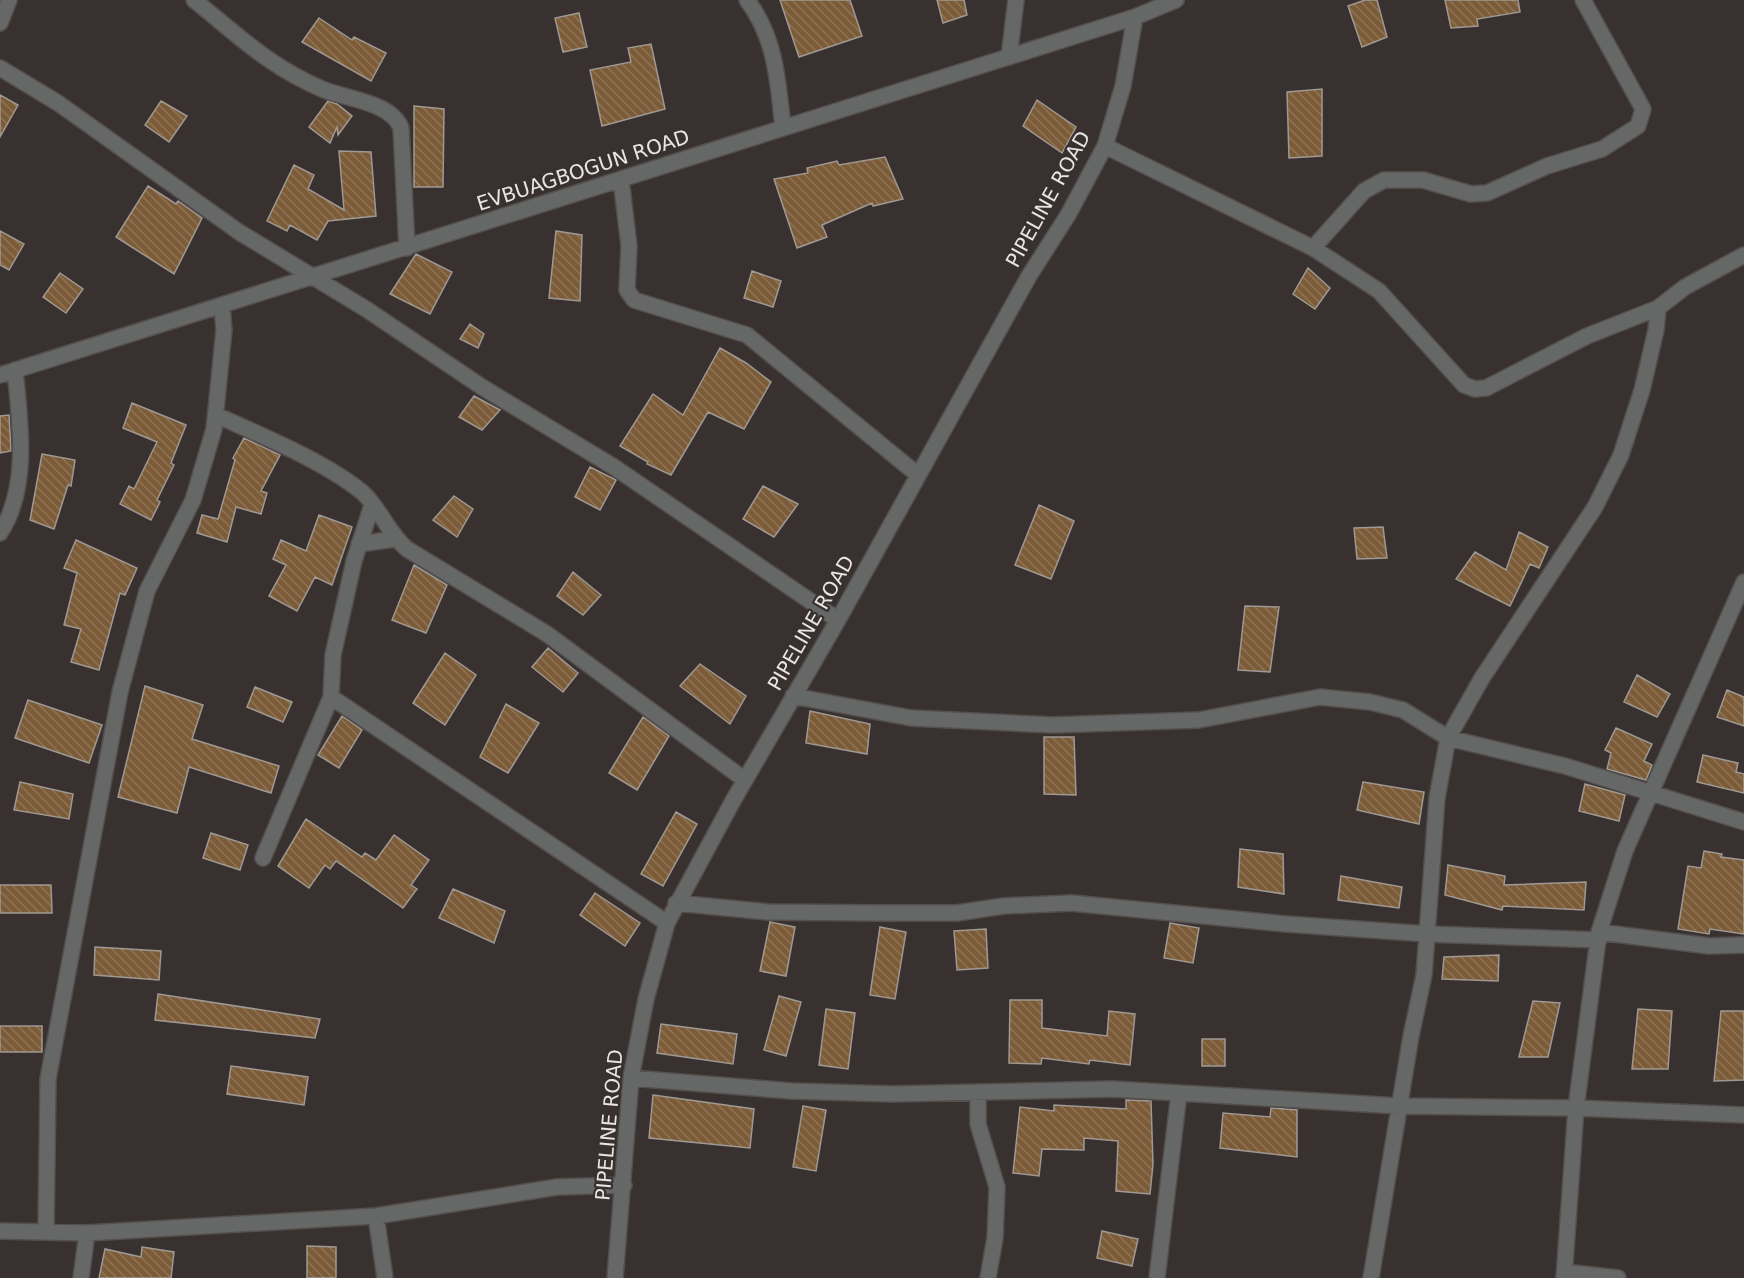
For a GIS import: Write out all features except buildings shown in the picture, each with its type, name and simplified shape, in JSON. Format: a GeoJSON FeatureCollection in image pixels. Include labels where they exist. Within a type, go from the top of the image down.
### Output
{"type":"FeatureCollection","features":[{"type":"Feature","properties":{"kind":"street"},"geometry":{"type":"LineString","coordinates":[[0,23],[9,0]]}},
{"type":"Feature","properties":{"kind":"street"},"geometry":{"type":"LineString","coordinates":[[194,0],[256,53],[323,89],[386,111],[398,119],[401,128],[407,248]]}},
{"type":"Feature","properties":{"kind":"street"},"geometry":{"type":"LineString","coordinates":[[747,0],[767,32],[775,60],[783,128]]}},
{"type":"Feature","properties":{"kind":"street"},"geometry":{"type":"LineString","coordinates":[[1009,57],[1016,0]]}},
{"type":"Feature","properties":{"kind":"street","name":"EVBUAGBOGUN ROAD"},"geometry":{"type":"LineString","coordinates":[[7,373],[1135,17],[1176,0]]}},
{"type":"Feature","properties":{"kind":"street"},"geometry":{"type":"LineString","coordinates":[[1313,248],[1364,191],[1384,180],[1423,180],[1471,194],[1487,193],[1547,166],[1602,148],[1638,126],[1642,119],[1643,109],[1583,0]]}},
{"type":"Feature","properties":{"kind":"street","name":"PIPELINE ROAD"},"geometry":{"type":"LineString","coordinates":[[615,1278],[624,1185],[630,1078],[646,999],[667,923],[676,903],[838,620],[1029,276],[1068,215],[1105,146],[1123,86],[1135,17]]}},
{"type":"Feature","properties":{"kind":"street"},"geometry":{"type":"LineString","coordinates":[[0,68],[58,103],[221,219],[366,309],[482,387],[614,467],[838,620]]}},
{"type":"Feature","properties":{"kind":"street"},"geometry":{"type":"LineString","coordinates":[[1105,146],[1313,248],[1379,291],[1464,385],[1475,389],[1486,388],[1587,336],[1658,308],[1685,287],[1744,255]]}},
{"type":"Feature","properties":{"kind":"street"},"geometry":{"type":"LineString","coordinates":[[621,179],[629,246],[627,290],[634,300],[747,335],[918,475]]}},
{"type":"Feature","properties":{"kind":"street"},"geometry":{"type":"LineString","coordinates":[[46,1232],[48,1079],[120,692],[147,591],[193,500],[214,429],[224,330],[222,306]]}},
{"type":"Feature","properties":{"kind":"street"},"geometry":{"type":"LineString","coordinates":[[1371,1278],[1399,1106],[1424,975],[1437,798],[1449,738],[1482,678],[1595,507],[1621,455],[1642,390],[1656,330],[1658,308]]}},
{"type":"Feature","properties":{"kind":"street"},"geometry":{"type":"LineString","coordinates":[[0,533],[10,515],[16,494],[21,443],[7,373]]}},
{"type":"Feature","properties":{"kind":"street"},"geometry":{"type":"LineString","coordinates":[[216,415],[290,449],[363,493],[394,539],[432,565],[547,634],[745,780]]}},
{"type":"Feature","properties":{"kind":"street"},"geometry":{"type":"LineString","coordinates":[[263,858],[331,696],[333,655],[359,544],[372,505]]}},
{"type":"Feature","properties":{"kind":"street"},"geometry":{"type":"LineString","coordinates":[[359,544],[394,539]]}},
{"type":"Feature","properties":{"kind":"street"},"geometry":{"type":"LineString","coordinates":[[1618,1278],[1565,1275],[1576,1108],[1599,936],[1625,851],[1744,582]]}},
{"type":"Feature","properties":{"kind":"street"},"geometry":{"type":"LineString","coordinates":[[331,696],[667,923]]}},
{"type":"Feature","properties":{"kind":"street"},"geometry":{"type":"LineString","coordinates":[[793,696],[910,718],[1053,725],[1199,720],[1320,697],[1370,702],[1403,710],[1449,738],[1565,766],[1744,822]]}},
{"type":"Feature","properties":{"kind":"street"},"geometry":{"type":"LineString","coordinates":[[676,903],[768,912],[878,913],[957,913],[1003,906],[1071,903],[1250,921],[1428,934],[1599,936],[1709,946],[1744,945]]}},
{"type":"Feature","properties":{"kind":"street"},"geometry":{"type":"LineString","coordinates":[[630,1078],[791,1091],[892,1094],[1112,1089],[1399,1106],[1576,1108],[1744,1115]]}},
{"type":"Feature","properties":{"kind":"street"},"geometry":{"type":"LineString","coordinates":[[978,1092],[978,1124],[997,1187],[995,1238],[988,1278]]}},
{"type":"Feature","properties":{"kind":"street"},"geometry":{"type":"LineString","coordinates":[[1157,1278],[1179,1093]]}},
{"type":"Feature","properties":{"kind":"street"},"geometry":{"type":"LineString","coordinates":[[0,1231],[87,1233],[376,1216],[557,1187],[624,1185]]}},
{"type":"Feature","properties":{"kind":"street"},"geometry":{"type":"LineString","coordinates":[[376,1216],[385,1278]]}},
{"type":"Feature","properties":{"kind":"street"},"geometry":{"type":"LineString","coordinates":[[81,1278],[87,1233]]}}]}
